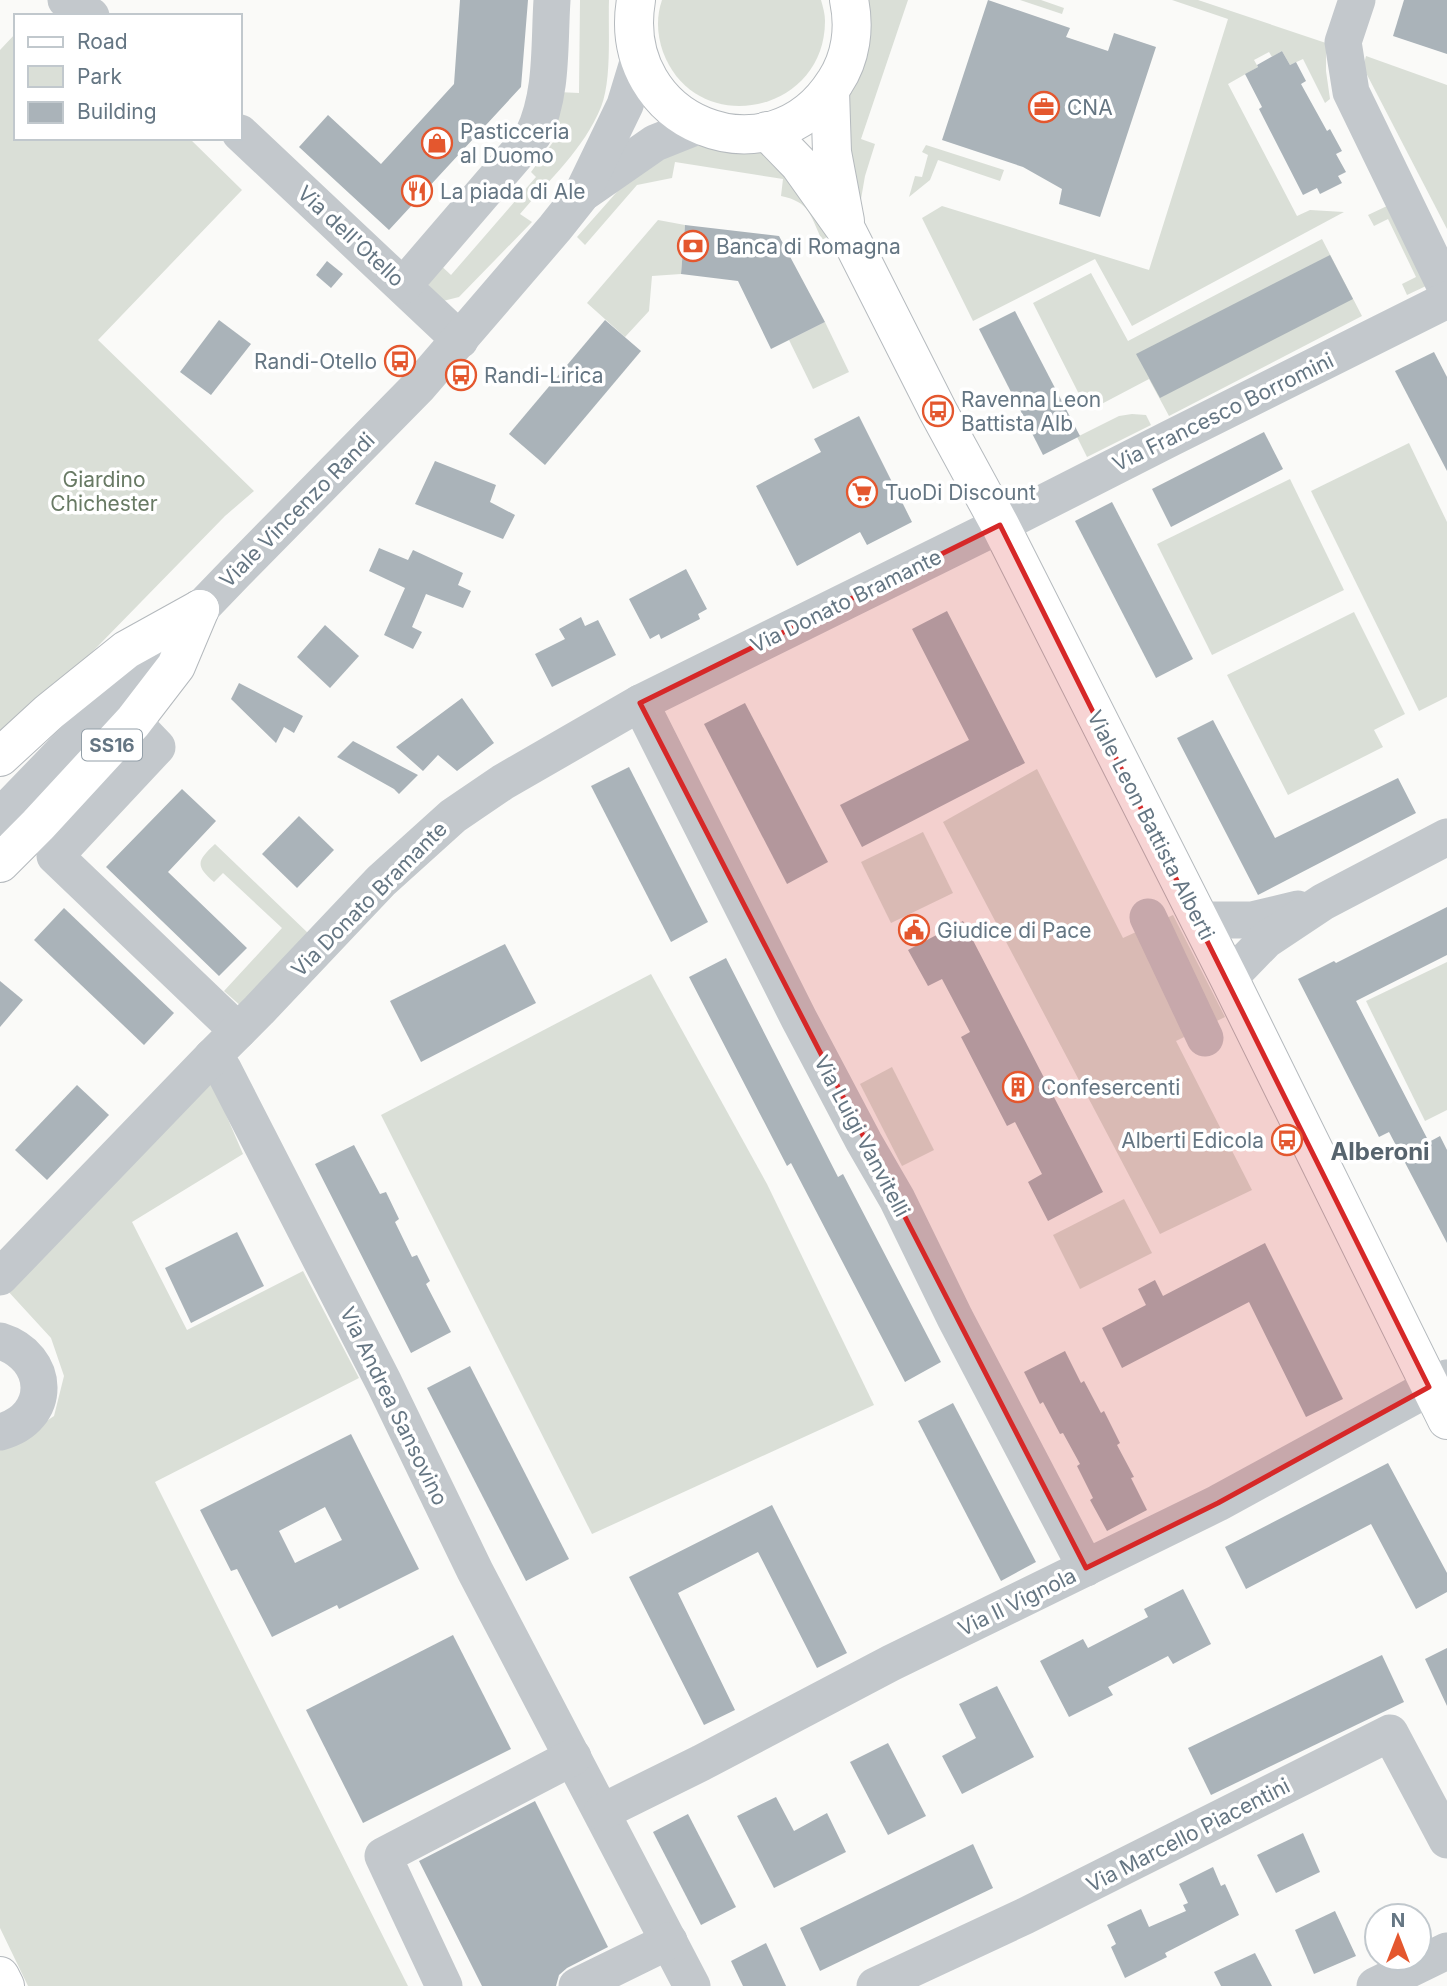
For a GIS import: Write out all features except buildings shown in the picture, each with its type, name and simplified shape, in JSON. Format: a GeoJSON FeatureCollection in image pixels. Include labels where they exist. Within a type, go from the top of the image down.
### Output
{"type":"FeatureCollection","features":[{"type":"Feature","properties":{"kind":"main road"},"geometry":{"type":"LineString","coordinates":[[636,0],[634,28],[639,59],[662,99],[680,114],[701,125],[722,132],[745,134],[767,131],[802,117],[830,91],[851,44],[851,3]]}},
{"type":"Feature","properties":{"kind":"main road","name":"Viale Leon Battista Alberti"},"geometry":{"type":"LineString","coordinates":[[830,91],[832,152],[848,233]]}},
{"type":"Feature","properties":{"kind":"main road","name":"Viale Leon Battista Alberti"},"geometry":{"type":"LineString","coordinates":[[767,131],[799,164],[848,233],[1438,1382],[1447,1420]]}},
{"type":"Feature","properties":{"kind":"main road"},"geometry":{"type":"LineString","coordinates":[[0,757],[49,712],[126,650],[200,609]]}},
{"type":"Feature","properties":{"kind":"main road","name":"SS16"},"geometry":{"type":"LineString","coordinates":[[0,863],[133,722],[176,666],[200,609]]}},
{"type":"Feature","properties":{"kind":"main road"},"geometry":{"type":"LineString","coordinates":[[0,1976],[5,1986]]}},
{"type":"Feature","properties":{"kind":"street"},"geometry":{"type":"LineString","coordinates":[[66,0],[87,14]]}},
{"type":"Feature","properties":{"kind":"street"},"geometry":{"type":"LineString","coordinates":[[404,285],[533,135],[541,118],[547,93],[552,0]]}},
{"type":"Feature","properties":{"kind":"street"},"geometry":{"type":"LineString","coordinates":[[1357,0],[1343,42],[1351,92],[1447,290]]}},
{"type":"Feature","properties":{"kind":"street","name":"Viale Vincenzo Randi"},"geometry":{"type":"LineString","coordinates":[[0,817],[419,386],[555,228],[582,194],[625,105],[639,59]]}},
{"type":"Feature","properties":{"kind":"street","name":"Viale Vincenzo Randi"},"geometry":{"type":"LineString","coordinates":[[582,194],[655,142],[701,125]]}},
{"type":"Feature","properties":{"kind":"street","name":"Via dell'Otello"},"geometry":{"type":"LineString","coordinates":[[242,135],[460,340]]}},
{"type":"Feature","properties":{"kind":"street","name":"Via Francesco Borromini"},"geometry":{"type":"LineString","coordinates":[[1000,525],[1447,300]]}},
{"type":"Feature","properties":{"kind":"street","name":"Via Donato Bramante"},"geometry":{"type":"LineString","coordinates":[[0,1277],[382,881],[453,816],[503,782],[640,703],[1000,525]]}},
{"type":"Feature","properties":{"kind":"street","name":"Via Luigi Vanvitelli"},"geometry":{"type":"LineString","coordinates":[[640,703],[799,1019],[864,1143],[897,1199],[955,1318],[1086,1568]]}},
{"type":"Feature","properties":{"kind":"street"},"geometry":{"type":"LineString","coordinates":[[133,722],[157,747],[55,856],[238,1031]]}},
{"type":"Feature","properties":{"kind":"street"},"geometry":{"type":"LineString","coordinates":[[1229,978],[1266,940],[1323,902],[1447,838]]}},
{"type":"Feature","properties":{"kind":"street"},"geometry":{"type":"LineString","coordinates":[[1199,920],[1252,920],[1323,902]]}},
{"type":"Feature","properties":{"kind":"street"},"geometry":{"type":"LineString","coordinates":[[1149,917],[1205,1038]]}},
{"type":"Feature","properties":{"kind":"street","name":"Via Andrea Sansovino"},"geometry":{"type":"LineString","coordinates":[[212,1057],[223,1069],[378,1371],[475,1571],[692,1986]]}},
{"type":"Feature","properties":{"kind":"street"},"geometry":{"type":"LineString","coordinates":[[0,1341],[26,1354],[39,1380],[33,1409],[24,1421],[12,1429],[0,1432]]}},
{"type":"Feature","properties":{"kind":"street","name":"Via Il Vignola"},"geometry":{"type":"LineString","coordinates":[[602,1812],[891,1663],[1218,1503],[1438,1382]]}},
{"type":"Feature","properties":{"kind":"street","name":"Via Marcello Piacentini"},"geometry":{"type":"LineString","coordinates":[[874,1986],[1025,1916],[1390,1734],[1447,1840]]}},
{"type":"Feature","properties":{"kind":"street"},"geometry":{"type":"LineString","coordinates":[[444,1986],[383,1856],[573,1757]]}},
{"type":"Feature","properties":{"kind":"street"},"geometry":{"type":"LineString","coordinates":[[578,1986],[669,1941]]}},
{"type":"Feature","properties":{"kind":"street"},"geometry":{"type":"LineString","coordinates":[[1375,1986],[1447,1951]]}},
{"type":"Feature","properties":{"kind":"highlighted area"},"geometry":{"type":"Polygon","coordinates":[[[1000,525],[1429,1387],[1218,1503],[1086,1568],[640,703],[1000,525]]]}},
{"type":"Feature","properties":{"kind":"green space"},"geometry":{"type":"Polygon","coordinates":[[[580,0],[609,0],[607,83],[601,107],[576,150],[520,214],[532,222],[459,297],[443,301],[431,290],[427,281],[436,261],[451,275],[536,177],[531,172],[556,138],[548,132],[558,92],[579,93],[580,0]]]}},
{"type":"Feature","properties":{"kind":"green space"},"geometry":{"type":"Polygon","coordinates":[[[662,0],[821,0],[825,21],[819,53],[804,77],[782,95],[756,104],[729,105],[702,97],[679,80],[663,52],[658,26],[662,0]]]}},
{"type":"Feature","properties":{"kind":"green space"},"geometry":{"type":"Polygon","coordinates":[[[865,0],[908,0],[861,139],[875,144],[861,199],[852,181],[845,91],[865,0]]]}},
{"type":"Feature","properties":{"kind":"green space"},"geometry":{"type":"Polygon","coordinates":[[[1020,0],[1041,0],[1064,8],[1062,14],[1020,0]]]}},
{"type":"Feature","properties":{"kind":"green space"},"geometry":{"type":"Polygon","coordinates":[[[1172,0],[1198,0],[1326,43],[1330,99],[1325,103],[1303,59],[1290,65],[1282,51],[1272,57],[1269,52],[1254,60],[1258,67],[1228,84],[1297,216],[1310,210],[1344,212],[1132,326],[1095,259],[973,321],[922,218],[942,206],[1149,270],[1228,19],[1172,0]]]}},
{"type":"Feature","properties":{"kind":"green space","name":"Giardino Chichester"},"geometry":{"type":"Polygon","coordinates":[[[14,35],[14,140],[191,140],[242,190],[98,340],[254,491],[225,516],[58,687],[0,742],[0,50],[14,35]]]}},
{"type":"Feature","properties":{"kind":"green space"},"geometry":{"type":"Polygon","coordinates":[[[1366,56],[1447,85],[1447,229],[1363,67],[1366,56]]]}},
{"type":"Feature","properties":{"kind":"green space"},"geometry":{"type":"Polygon","coordinates":[[[690,143],[761,147],[777,156],[830,235],[822,240],[804,206],[781,196],[783,179],[675,162],[672,178],[637,185],[585,245],[577,237],[646,159],[690,143]]]}},
{"type":"Feature","properties":{"kind":"green space"},"geometry":{"type":"Polygon","coordinates":[[[926,145],[1004,170],[1000,181],[938,160],[930,180],[909,197],[915,176],[922,177],[928,155],[922,152],[926,145]]]}},
{"type":"Feature","properties":{"kind":"green space"},"geometry":{"type":"Polygon","coordinates":[[[1387,206],[1426,286],[1407,295],[1402,284],[1416,277],[1388,219],[1374,226],[1368,215],[1387,206]]]}},
{"type":"Feature","properties":{"kind":"green space"},"geometry":{"type":"Polygon","coordinates":[[[658,220],[685,225],[681,274],[652,276],[649,311],[625,337],[587,303],[658,220]]]}},
{"type":"Feature","properties":{"kind":"green space"},"geometry":{"type":"Polygon","coordinates":[[[1322,239],[1362,316],[1169,416],[1149,379],[1092,409],[1085,406],[1033,303],[1091,273],[1128,341],[1322,239]]]}},
{"type":"Feature","properties":{"kind":"green space"},"geometry":{"type":"Polygon","coordinates":[[[825,322],[849,372],[813,389],[789,340],[825,322]]]}},
{"type":"Feature","properties":{"kind":"green space"},"geometry":{"type":"Polygon","coordinates":[[[1146,415],[1151,425],[1087,457],[1077,437],[1119,416],[1146,415]]]}},
{"type":"Feature","properties":{"kind":"green space"},"geometry":{"type":"Polygon","coordinates":[[[1409,443],[1447,522],[1447,697],[1419,711],[1311,491],[1409,443]]]}},
{"type":"Feature","properties":{"kind":"green space"},"geometry":{"type":"Polygon","coordinates":[[[1290,479],[1344,590],[1212,655],[1157,544],[1290,479]]]}},
{"type":"Feature","properties":{"kind":"green space"},"geometry":{"type":"Polygon","coordinates":[[[1354,612],[1405,714],[1374,730],[1383,747],[1288,795],[1227,675],[1354,612]]]}},
{"type":"Feature","properties":{"kind":"green space"},"geometry":{"type":"Polygon","coordinates":[[[1037,769],[1123,938],[1173,915],[1225,1017],[1176,1041],[1252,1190],[1160,1234],[943,822],[1037,769]]]}},
{"type":"Feature","properties":{"kind":"green space"},"geometry":{"type":"Polygon","coordinates":[[[923,832],[953,893],[891,923],[861,862],[923,832]]]}},
{"type":"Feature","properties":{"kind":"green space"},"geometry":{"type":"Polygon","coordinates":[[[215,844],[309,934],[242,1007],[224,991],[282,928],[223,873],[214,882],[203,871],[202,859],[215,844]]]}},
{"type":"Feature","properties":{"kind":"green space"},"geometry":{"type":"Polygon","coordinates":[[[1447,962],[1447,1110],[1425,1121],[1366,1001],[1447,962]]]}},
{"type":"Feature","properties":{"kind":"green space"},"geometry":{"type":"Polygon","coordinates":[[[651,974],[767,1184],[874,1405],[592,1534],[381,1115],[651,974]]]}},
{"type":"Feature","properties":{"kind":"green space"},"geometry":{"type":"Polygon","coordinates":[[[892,1067],[934,1150],[902,1166],[860,1084],[892,1067]]]}},
{"type":"Feature","properties":{"kind":"green space"},"geometry":{"type":"Polygon","coordinates":[[[208,1073],[243,1154],[132,1222],[187,1330],[303,1271],[359,1378],[155,1482],[408,1986],[28,1986],[0,1928],[0,1440],[27,1434],[54,1416],[64,1376],[51,1338],[6,1289],[208,1073]]]}},
{"type":"Feature","properties":{"kind":"green space"},"geometry":{"type":"Polygon","coordinates":[[[1124,1199],[1152,1253],[1080,1289],[1053,1235],[1124,1199]]]}},
{"type":"Feature","properties":{"kind":"place","name":"CNA"},"geometry":{"type":"Point","coordinates":[1044,107]}},
{"type":"Feature","properties":{"kind":"place","name":"Pasticceria al Duomo"},"geometry":{"type":"Point","coordinates":[437,143]}},
{"type":"Feature","properties":{"kind":"place","name":"La piada di Ale"},"geometry":{"type":"Point","coordinates":[417,191]}},
{"type":"Feature","properties":{"kind":"place","name":"Banca di Romagna"},"geometry":{"type":"Point","coordinates":[693,246]}},
{"type":"Feature","properties":{"kind":"place","name":"Randi-Otello"},"geometry":{"type":"Point","coordinates":[400,361]}},
{"type":"Feature","properties":{"kind":"place","name":"Randi-Lirica"},"geometry":{"type":"Point","coordinates":[461,375]}},
{"type":"Feature","properties":{"kind":"place","name":"Ravenna Leon Battista Alb"},"geometry":{"type":"Point","coordinates":[938,411]}},
{"type":"Feature","properties":{"kind":"place","name":"TuoDi Discount"},"geometry":{"type":"Point","coordinates":[862,492]}},
{"type":"Feature","properties":{"kind":"place","name":"Giudice di Pace"},"geometry":{"type":"Point","coordinates":[914,930]}},
{"type":"Feature","properties":{"kind":"place","name":"Confesercenti"},"geometry":{"type":"Point","coordinates":[1018,1087]}},
{"type":"Feature","properties":{"kind":"place","name":"Alberti Edicola"},"geometry":{"type":"Point","coordinates":[1287,1140]}},
{"type":"Feature","properties":{"kind":"district","name":"Alberoni"},"geometry":{"type":"Point","coordinates":[1380,1151]}}]}
